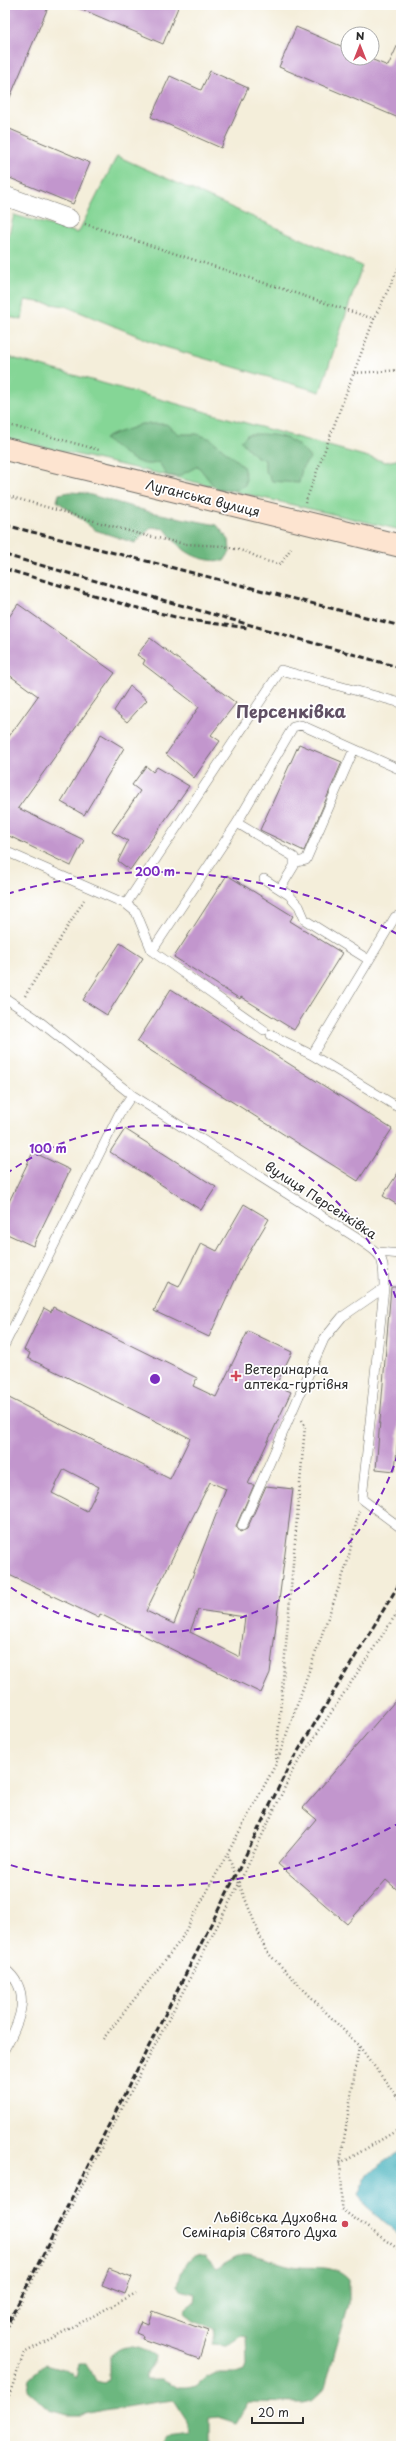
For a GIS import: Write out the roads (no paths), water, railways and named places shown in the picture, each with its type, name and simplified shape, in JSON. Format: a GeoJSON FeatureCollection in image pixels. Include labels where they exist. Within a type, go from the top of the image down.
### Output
{"type":"FeatureCollection","features":[{"type":"Feature","properties":{"kind":"main road","name":"Луганська вулиця"},"geometry":{"type":"LineString","coordinates":[[5,450],[401,546]]}},
{"type":"Feature","properties":{"kind":"street"},"geometry":{"type":"LineString","coordinates":[[5,196],[69,219]]}},
{"type":"Feature","properties":{"kind":"lane"},"geometry":{"type":"LineString","coordinates":[[126,904],[281,670],[401,703]]}},
{"type":"Feature","properties":{"kind":"lane"},"geometry":{"type":"LineString","coordinates":[[152,951],[237,823],[293,727],[301,725],[401,770]]}},
{"type":"Feature","properties":{"kind":"lane"},"geometry":{"type":"LineString","coordinates":[[280,889],[296,862],[306,860],[354,749]]}},
{"type":"Feature","properties":{"kind":"lane"},"geometry":{"type":"LineString","coordinates":[[237,823],[294,857],[296,862]]}},
{"type":"Feature","properties":{"kind":"lane"},"geometry":{"type":"LineString","coordinates":[[5,851],[126,904],[136,912],[152,951],[267,1032],[312,1055],[401,1109]]}},
{"type":"Feature","properties":{"kind":"lane"},"geometry":{"type":"LineString","coordinates":[[264,879],[280,889],[299,906],[305,920],[369,960]]}},
{"type":"Feature","properties":{"kind":"lane"},"geometry":{"type":"LineString","coordinates":[[312,1055],[395,917],[401,915]]}},
{"type":"Feature","properties":{"kind":"lane","name":"вулиця Персенківка"},"geometry":{"type":"LineString","coordinates":[[5,998],[19,1007],[132,1095],[378,1252],[384,1260],[384,1288],[362,1499],[401,1528]]}},
{"type":"Feature","properties":{"kind":"lane"},"geometry":{"type":"LineString","coordinates":[[5,1344],[120,1114],[132,1095]]}},
{"type":"Feature","properties":{"kind":"lane"},"geometry":{"type":"LineString","coordinates":[[378,1252],[401,1254]]}},
{"type":"Feature","properties":{"kind":"lane"},"geometry":{"type":"LineString","coordinates":[[242,1526],[324,1339],[342,1317],[384,1288]]}},
{"type":"Feature","properties":{"kind":"lane"},"geometry":{"type":"LineString","coordinates":[[5,1969],[14,1976],[20,1985],[22,1997],[18,2020],[5,2048]]}},
{"type":"Feature","properties":{"kind":"water"},"geometry":{"type":"Polygon","coordinates":[[[401,2151],[401,2237],[365,2206],[358,2194],[367,2174],[401,2151]]]}},
{"type":"Feature","properties":{"kind":"railway"},"geometry":{"type":"LineString","coordinates":[[5,525],[401,626]]}},
{"type":"Feature","properties":{"kind":"railway"},"geometry":{"type":"LineString","coordinates":[[5,555],[401,668]]}},
{"type":"Feature","properties":{"kind":"railway"},"geometry":{"type":"LineString","coordinates":[[5,569],[130,606],[188,620],[248,628]]}},
{"type":"Feature","properties":{"kind":"railway"},"geometry":{"type":"LineString","coordinates":[[5,2329],[235,1877],[289,1766],[401,1581]]}},
{"type":"Feature","properties":{"kind":"place","name":"Ветеринарна аптека-гуртівня"},"geometry":{"type":"Point","coordinates":[236,1376]}},
{"type":"Feature","properties":{"kind":"place","name":"Львівська Духовна Семінарія Святого Духа"},"geometry":{"type":"Point","coordinates":[345,2224]}},
{"type":"Feature","properties":{"kind":"district","name":"Персенківка"},"geometry":{"type":"Point","coordinates":[291,712]}}]}
